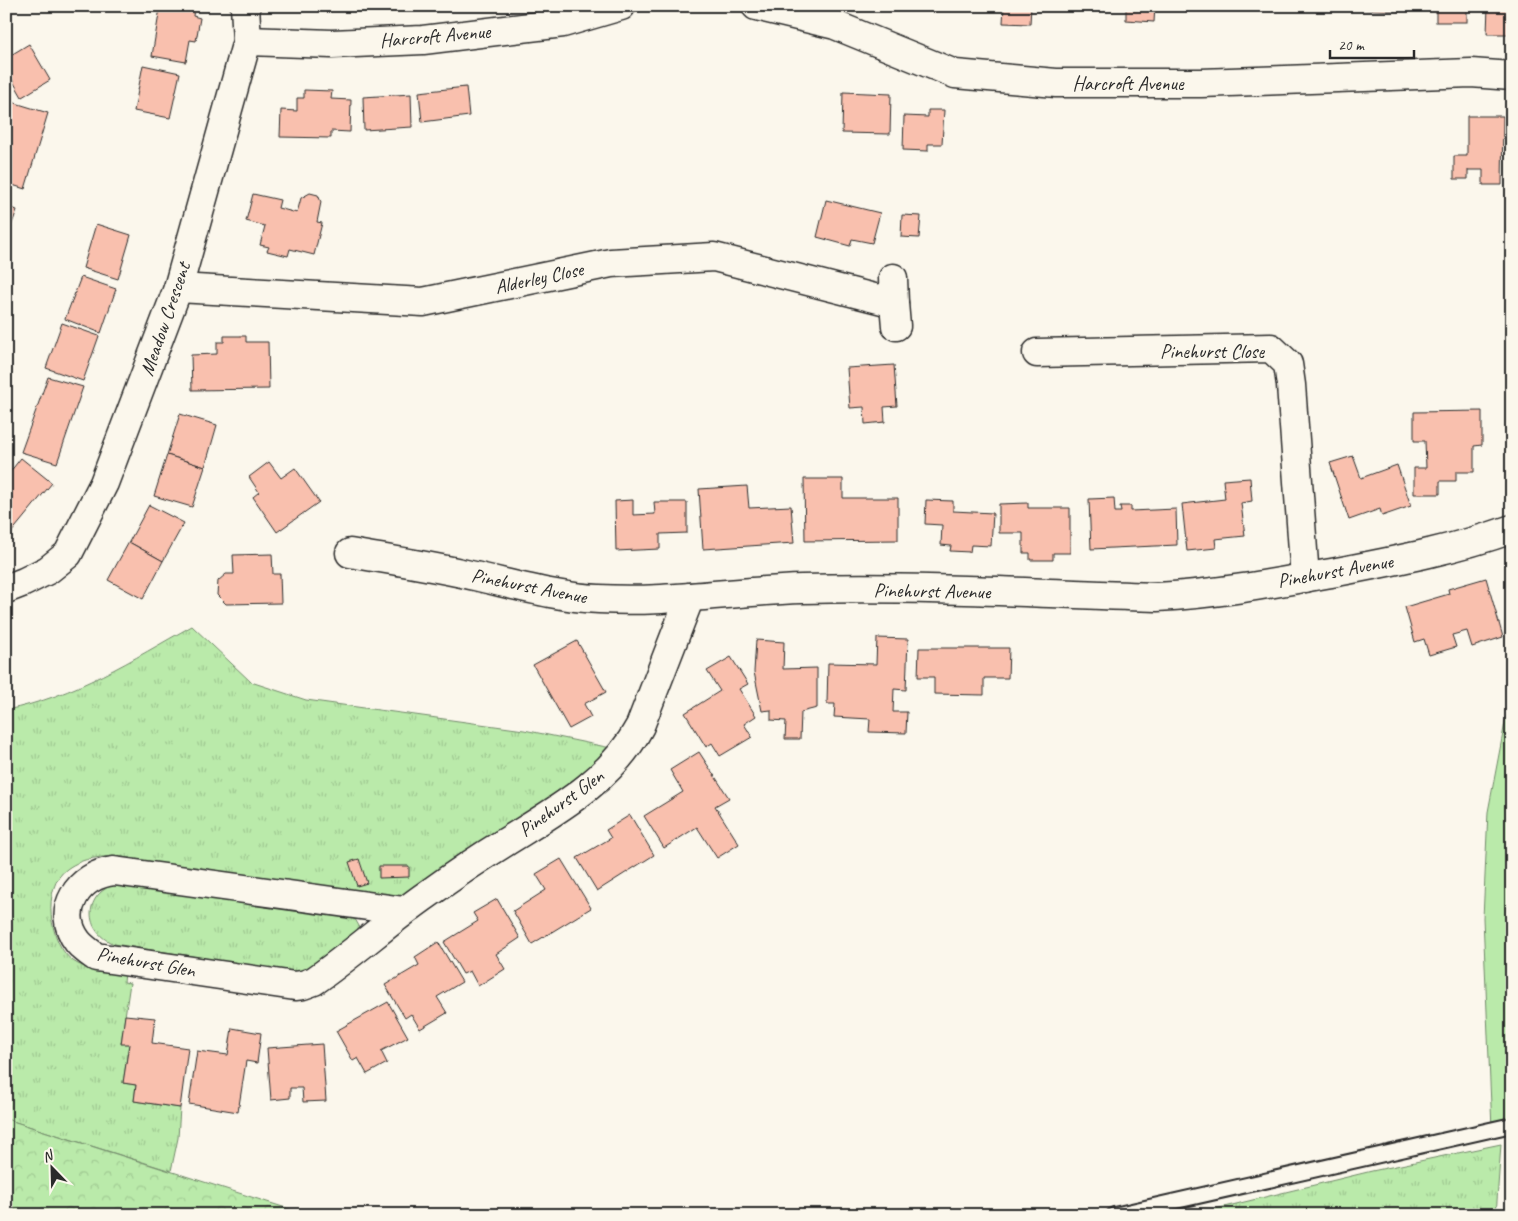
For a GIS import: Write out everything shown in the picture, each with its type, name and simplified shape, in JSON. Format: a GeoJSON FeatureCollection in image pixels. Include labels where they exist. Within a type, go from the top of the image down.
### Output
{"type":"FeatureCollection","features":[{"type":"Feature","properties":{"kind":"street","name":"Meadow Crescent"},"geometry":{"type":"LineString","coordinates":[[6,589],[48,570],[68,554],[104,483],[178,288],[248,41],[245,6]]}},
{"type":"Feature","properties":{"kind":"street","name":"Harcroft Avenue"},"geometry":{"type":"LineString","coordinates":[[248,41],[332,44],[423,40],[563,23],[621,6]]}},
{"type":"Feature","properties":{"kind":"street","name":"Harcroft Avenue"},"geometry":{"type":"LineString","coordinates":[[756,6],[835,25],[955,74],[964,75],[1056,83],[1202,83],[1471,73],[1512,76]]}},
{"type":"Feature","properties":{"kind":"street","name":"Alderley Close"},"geometry":{"type":"LineString","coordinates":[[178,288],[423,302],[611,263],[714,257],[894,302]]}},
{"type":"Feature","properties":{"kind":"street","name":"Pinehurst Close"},"geometry":{"type":"LineString","coordinates":[[1037,353],[1271,348],[1288,364],[1305,578]]}},
{"type":"Feature","properties":{"kind":"street","name":"Pinehurst Avenue"},"geometry":{"type":"LineString","coordinates":[[350,553],[571,596],[596,599],[628,600],[831,589],[1157,597],[1186,596],[1305,578],[1422,555],[1485,539],[1512,529]]}},
{"type":"Feature","properties":{"kind":"street","name":"Pinehurst Glen"},"geometry":{"type":"LineString","coordinates":[[404,911],[114,871],[94,875],[83,882],[76,892],[70,907],[69,923],[72,933],[78,942],[96,956],[295,986],[314,981],[404,911],[594,783],[630,744],[640,726],[690,597]]}},
{"type":"Feature","properties":{"kind":"lane"},"geometry":{"type":"LineString","coordinates":[[1114,1215],[1512,1125]]}},
{"type":"Feature","properties":{"kind":"green space"},"geometry":{"type":"Polygon","coordinates":[[[192,626],[251,682],[306,700],[524,730],[611,748],[584,777],[406,895],[399,897],[383,898],[122,857],[93,858],[67,869],[59,877],[51,902],[51,915],[58,942],[65,953],[78,964],[105,971],[125,973],[124,982],[130,983],[121,1043],[129,1044],[123,1083],[136,1085],[134,1101],[180,1108],[178,1138],[171,1171],[6,1119],[6,710],[55,696],[102,676],[192,626]]]}},
{"type":"Feature","properties":{"kind":"green space"},"geometry":{"type":"Polygon","coordinates":[[[1512,686],[1512,1125],[1492,1129],[1483,918],[1488,812],[1512,686]]]}},
{"type":"Feature","properties":{"kind":"green space"},"geometry":{"type":"Polygon","coordinates":[[[121,883],[355,919],[359,926],[356,933],[305,972],[293,972],[114,944],[103,938],[96,929],[92,920],[91,910],[94,901],[100,893],[109,887],[121,883]]]}},
{"type":"Feature","properties":{"kind":"green space"},"geometry":{"type":"Polygon","coordinates":[[[6,1119],[308,1215],[6,1215],[6,1119]]]}},
{"type":"Feature","properties":{"kind":"green space"},"geometry":{"type":"Polygon","coordinates":[[[1501,1144],[1496,1215],[1191,1215],[1372,1171],[1501,1144]]]}},
{"type":"Feature","properties":{"kind":"building"},"geometry":{"type":"Polygon","coordinates":[[[152,6],[184,6],[194,8],[193,16],[200,18],[196,41],[190,40],[186,62],[152,56],[160,8],[152,6]]]}},
{"type":"Feature","properties":{"kind":"building"},"geometry":{"type":"Polygon","coordinates":[[[1004,6],[1031,6],[1030,24],[1003,23],[1004,6]]]}},
{"type":"Feature","properties":{"kind":"building"},"geometry":{"type":"Polygon","coordinates":[[[1126,6],[1155,6],[1154,22],[1126,20],[1126,6]]]}},
{"type":"Feature","properties":{"kind":"building"},"geometry":{"type":"Polygon","coordinates":[[[1351,6],[1405,6],[1405,11],[1351,9],[1351,6]]]}},
{"type":"Feature","properties":{"kind":"building"},"geometry":{"type":"Polygon","coordinates":[[[1436,6],[1467,6],[1467,22],[1436,22],[1436,6]]]}},
{"type":"Feature","properties":{"kind":"building"},"geometry":{"type":"Polygon","coordinates":[[[1488,6],[1512,6],[1512,34],[1487,34],[1488,6]]]}},
{"type":"Feature","properties":{"kind":"building"},"geometry":{"type":"Polygon","coordinates":[[[29,44],[50,80],[22,97],[6,69],[6,58],[29,44]]]}},
{"type":"Feature","properties":{"kind":"building"},"geometry":{"type":"Polygon","coordinates":[[[143,65],[180,73],[170,118],[134,111],[143,65]]]}},
{"type":"Feature","properties":{"kind":"building"},"geometry":{"type":"Polygon","coordinates":[[[466,87],[469,116],[422,122],[419,92],[466,87]]]}},
{"type":"Feature","properties":{"kind":"building"},"geometry":{"type":"Polygon","coordinates":[[[304,90],[332,91],[331,99],[351,100],[350,132],[331,131],[331,138],[280,137],[281,110],[297,111],[297,98],[304,98],[304,90]]]}},
{"type":"Feature","properties":{"kind":"building"},"geometry":{"type":"Polygon","coordinates":[[[843,92],[891,94],[890,134],[842,133],[843,92]]]}},
{"type":"Feature","properties":{"kind":"building"},"geometry":{"type":"Polygon","coordinates":[[[411,94],[412,127],[364,130],[363,97],[411,94]]]}},
{"type":"Feature","properties":{"kind":"building"},"geometry":{"type":"Polygon","coordinates":[[[12,102],[48,113],[25,189],[6,183],[6,122],[12,102]]]}},
{"type":"Feature","properties":{"kind":"building"},"geometry":{"type":"Polygon","coordinates":[[[928,110],[944,110],[942,144],[928,144],[928,151],[903,150],[904,116],[928,117],[928,110]]]}},
{"type":"Feature","properties":{"kind":"building"},"geometry":{"type":"Polygon","coordinates":[[[1467,116],[1503,116],[1502,185],[1483,185],[1483,170],[1468,170],[1468,179],[1454,179],[1454,156],[1467,156],[1467,116]]]}},
{"type":"Feature","properties":{"kind":"building"},"geometry":{"type":"Polygon","coordinates":[[[310,193],[318,195],[321,202],[317,222],[322,223],[314,255],[290,249],[288,256],[267,251],[269,247],[260,245],[265,226],[246,221],[253,194],[280,200],[278,208],[297,213],[301,198],[310,193]]]}},
{"type":"Feature","properties":{"kind":"building"},"geometry":{"type":"Polygon","coordinates":[[[826,200],[880,213],[872,243],[852,239],[850,246],[817,237],[826,200]]]}},
{"type":"Feature","properties":{"kind":"building"},"geometry":{"type":"Polygon","coordinates":[[[6,206],[17,210],[6,240],[6,206]]]}},
{"type":"Feature","properties":{"kind":"building"},"geometry":{"type":"Polygon","coordinates":[[[902,215],[921,216],[919,238],[901,237],[902,215]]]}},
{"type":"Feature","properties":{"kind":"building"},"geometry":{"type":"Polygon","coordinates":[[[96,224],[131,235],[118,279],[83,268],[96,224]]]}},
{"type":"Feature","properties":{"kind":"building"},"geometry":{"type":"Polygon","coordinates":[[[81,277],[116,289],[101,333],[65,319],[81,277]]]}},
{"type":"Feature","properties":{"kind":"building"},"geometry":{"type":"Polygon","coordinates":[[[62,323],[99,336],[83,381],[46,368],[62,323]]]}},
{"type":"Feature","properties":{"kind":"building"},"geometry":{"type":"Polygon","coordinates":[[[224,336],[246,336],[246,342],[268,342],[269,389],[192,390],[191,355],[217,354],[217,342],[224,342],[224,336]]]}},
{"type":"Feature","properties":{"kind":"building"},"geometry":{"type":"Polygon","coordinates":[[[894,365],[897,406],[884,407],[885,422],[865,424],[864,407],[850,408],[847,368],[894,365]]]}},
{"type":"Feature","properties":{"kind":"building"},"geometry":{"type":"Polygon","coordinates":[[[48,377],[83,387],[57,463],[21,452],[48,377]]]}},
{"type":"Feature","properties":{"kind":"building"},"geometry":{"type":"Polygon","coordinates":[[[1482,411],[1482,445],[1474,446],[1474,472],[1456,472],[1456,481],[1440,481],[1440,494],[1414,494],[1414,468],[1426,468],[1425,441],[1414,441],[1414,412],[1482,411]]]}},
{"type":"Feature","properties":{"kind":"building"},"geometry":{"type":"Polygon","coordinates":[[[180,414],[217,425],[205,467],[167,455],[180,414]]]}},
{"type":"Feature","properties":{"kind":"building"},"geometry":{"type":"Polygon","coordinates":[[[167,455],[205,467],[192,507],[154,496],[167,455]]]}},
{"type":"Feature","properties":{"kind":"building"},"geometry":{"type":"Polygon","coordinates":[[[1353,456],[1361,478],[1397,465],[1411,506],[1382,516],[1380,509],[1349,520],[1330,463],[1353,456]]]}},
{"type":"Feature","properties":{"kind":"building"},"geometry":{"type":"Polygon","coordinates":[[[21,458],[52,483],[6,539],[6,477],[21,458]]]}},
{"type":"Feature","properties":{"kind":"building"},"geometry":{"type":"Polygon","coordinates":[[[269,462],[281,478],[295,468],[319,502],[277,532],[253,497],[259,492],[249,477],[269,462]]]}},
{"type":"Feature","properties":{"kind":"building"},"geometry":{"type":"Polygon","coordinates":[[[1250,478],[1252,501],[1241,503],[1245,536],[1215,539],[1216,548],[1187,551],[1182,504],[1225,499],[1223,480],[1250,478]]]}},
{"type":"Feature","properties":{"kind":"building"},"geometry":{"type":"Polygon","coordinates":[[[804,479],[843,479],[843,498],[898,498],[898,540],[805,541],[804,479]]]}},
{"type":"Feature","properties":{"kind":"building"},"geometry":{"type":"Polygon","coordinates":[[[747,486],[749,508],[791,506],[794,543],[703,549],[699,489],[747,486]]]}},
{"type":"Feature","properties":{"kind":"building"},"geometry":{"type":"Polygon","coordinates":[[[1114,498],[1115,512],[1121,512],[1120,506],[1131,506],[1131,511],[1176,509],[1177,545],[1091,549],[1089,499],[1114,498]]]}},
{"type":"Feature","properties":{"kind":"building"},"geometry":{"type":"Polygon","coordinates":[[[633,500],[633,515],[655,514],[654,502],[687,502],[687,533],[660,534],[660,549],[616,551],[615,501],[633,500]]]}},
{"type":"Feature","properties":{"kind":"building"},"geometry":{"type":"Polygon","coordinates":[[[926,500],[953,501],[953,511],[993,513],[991,546],[971,545],[970,552],[950,551],[951,546],[941,545],[942,525],[925,524],[926,500]]]}},
{"type":"Feature","properties":{"kind":"building"},"geometry":{"type":"Polygon","coordinates":[[[1028,503],[1028,508],[1070,508],[1070,553],[1053,553],[1053,560],[1030,560],[1030,553],[1023,553],[1023,533],[999,533],[999,504],[1028,503]]]}},
{"type":"Feature","properties":{"kind":"building"},"geometry":{"type":"Polygon","coordinates":[[[149,505],[184,523],[163,561],[129,542],[149,505]]]}},
{"type":"Feature","properties":{"kind":"building"},"geometry":{"type":"Polygon","coordinates":[[[129,542],[163,561],[143,599],[108,580],[129,542]]]}},
{"type":"Feature","properties":{"kind":"building"},"geometry":{"type":"Polygon","coordinates":[[[272,554],[273,574],[280,574],[281,603],[226,604],[217,595],[218,581],[226,574],[234,574],[233,555],[272,554]]]}},
{"type":"Feature","properties":{"kind":"building"},"geometry":{"type":"Polygon","coordinates":[[[1486,578],[1503,637],[1472,647],[1467,631],[1452,635],[1456,647],[1429,655],[1424,639],[1415,642],[1405,607],[1449,594],[1448,589],[1486,578]]]}},
{"type":"Feature","properties":{"kind":"building"},"geometry":{"type":"Polygon","coordinates":[[[877,638],[908,639],[906,690],[894,689],[893,712],[907,712],[906,733],[869,732],[870,719],[834,717],[835,704],[827,704],[828,663],[876,664],[877,638]]]}},
{"type":"Feature","properties":{"kind":"building"},"geometry":{"type":"Polygon","coordinates":[[[756,640],[784,642],[783,669],[817,668],[817,708],[801,712],[800,739],[785,739],[786,721],[771,720],[771,710],[762,711],[754,672],[756,640]]]}},
{"type":"Feature","properties":{"kind":"building"},"geometry":{"type":"Polygon","coordinates":[[[577,641],[606,692],[584,704],[591,717],[569,729],[533,665],[577,641]]]}},
{"type":"Feature","properties":{"kind":"building"},"geometry":{"type":"Polygon","coordinates":[[[919,648],[1009,648],[1008,678],[984,678],[984,695],[934,694],[934,677],[918,677],[919,648]]]}},
{"type":"Feature","properties":{"kind":"building"},"geometry":{"type":"Polygon","coordinates":[[[731,657],[748,684],[739,689],[756,716],[744,724],[752,737],[720,756],[712,743],[706,747],[685,713],[720,691],[707,671],[731,657]]]}},
{"type":"Feature","properties":{"kind":"building"},"geometry":{"type":"Polygon","coordinates":[[[699,752],[729,798],[715,806],[739,844],[717,858],[697,827],[664,848],[644,816],[683,792],[670,770],[699,752]]]}},
{"type":"Feature","properties":{"kind":"building"},"geometry":{"type":"Polygon","coordinates":[[[630,815],[654,855],[597,891],[577,858],[611,838],[606,830],[630,815]]]}},
{"type":"Feature","properties":{"kind":"building"},"geometry":{"type":"Polygon","coordinates":[[[359,859],[367,883],[357,886],[349,862],[359,859]]]}},
{"type":"Feature","properties":{"kind":"building"},"geometry":{"type":"Polygon","coordinates":[[[561,859],[591,908],[532,944],[513,911],[546,890],[536,874],[561,859]]]}},
{"type":"Feature","properties":{"kind":"building"},"geometry":{"type":"Polygon","coordinates":[[[379,866],[409,866],[409,877],[379,878],[379,866]]]}},
{"type":"Feature","properties":{"kind":"building"},"geometry":{"type":"Polygon","coordinates":[[[497,899],[520,938],[496,954],[505,969],[478,986],[470,971],[463,974],[444,942],[478,921],[473,913],[497,899]]]}},
{"type":"Feature","properties":{"kind":"building"},"geometry":{"type":"Polygon","coordinates":[[[1506,925],[1512,925],[1511,1071],[1506,925]]]}},
{"type":"Feature","properties":{"kind":"building"},"geometry":{"type":"Polygon","coordinates":[[[438,942],[462,982],[437,997],[447,1013],[420,1029],[411,1014],[405,1018],[385,985],[419,965],[415,957],[438,942]]]}},
{"type":"Feature","properties":{"kind":"building"},"geometry":{"type":"Polygon","coordinates":[[[388,1002],[408,1037],[381,1051],[387,1063],[367,1074],[358,1058],[353,1061],[336,1031],[388,1002]]]}},
{"type":"Feature","properties":{"kind":"building"},"geometry":{"type":"Polygon","coordinates":[[[125,1015],[155,1018],[152,1043],[188,1048],[180,1108],[134,1101],[136,1085],[123,1083],[129,1044],[121,1044],[125,1015]]]}},
{"type":"Feature","properties":{"kind":"building"},"geometry":{"type":"Polygon","coordinates":[[[232,1028],[261,1033],[257,1063],[246,1061],[238,1112],[189,1104],[197,1051],[228,1055],[232,1028]]]}},
{"type":"Feature","properties":{"kind":"building"},"geometry":{"type":"Polygon","coordinates":[[[322,1044],[326,1101],[303,1102],[302,1088],[290,1088],[290,1098],[271,1100],[267,1048],[322,1044]]]}}]}
